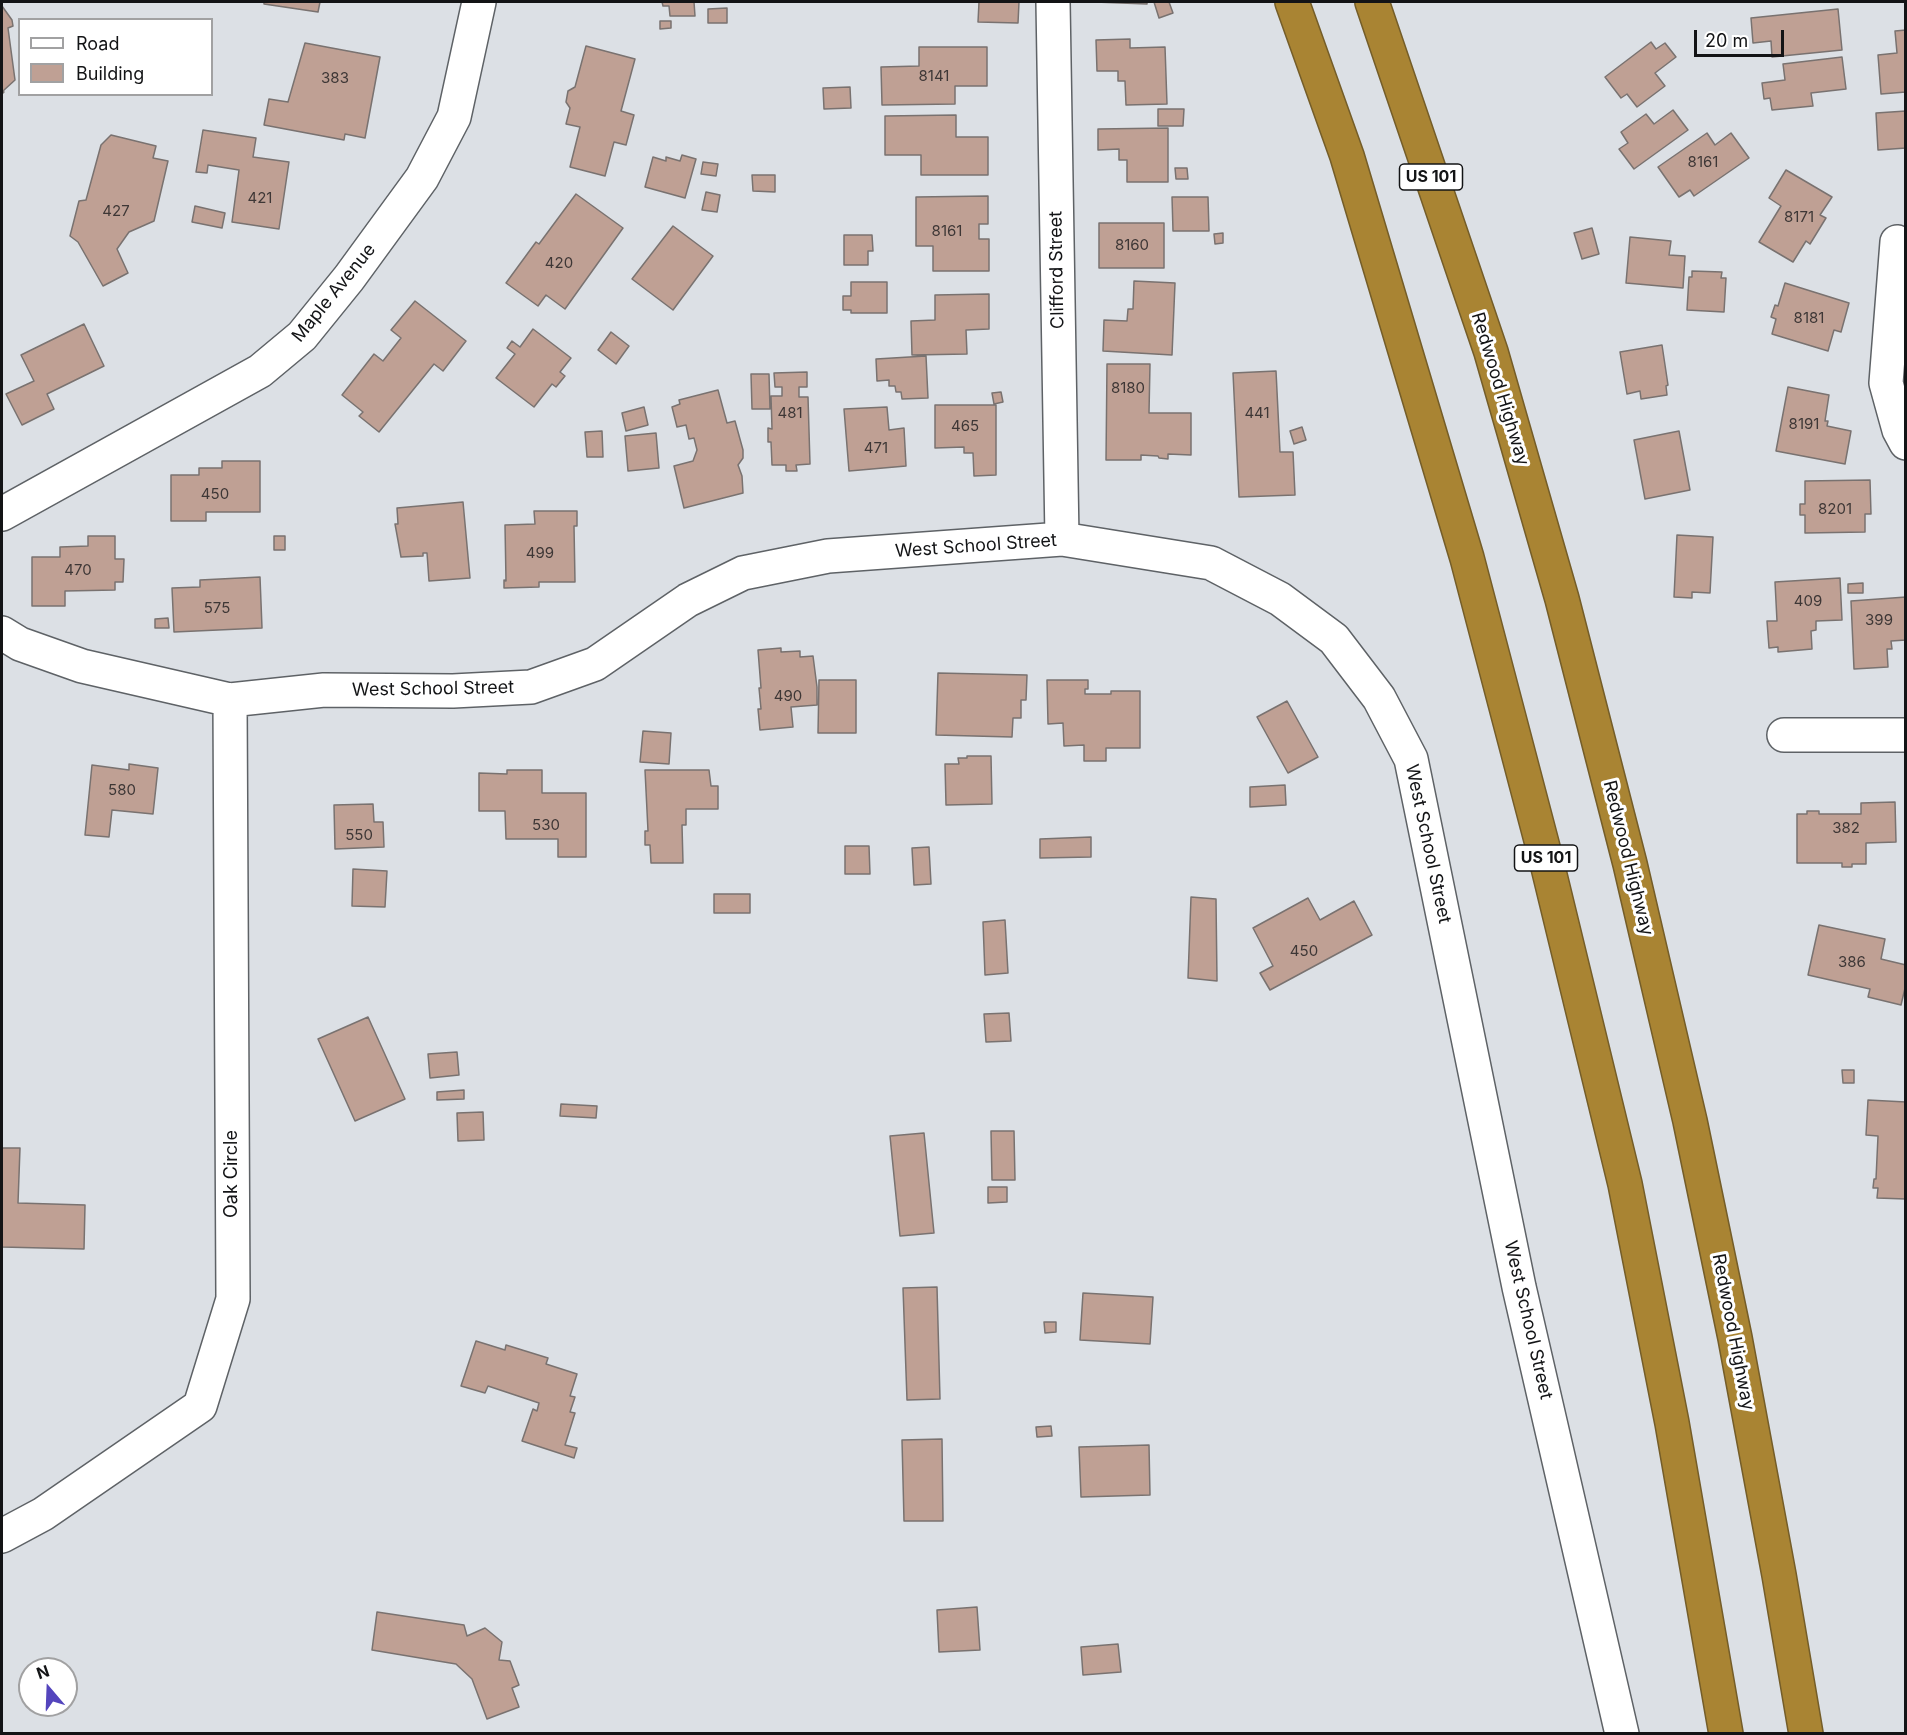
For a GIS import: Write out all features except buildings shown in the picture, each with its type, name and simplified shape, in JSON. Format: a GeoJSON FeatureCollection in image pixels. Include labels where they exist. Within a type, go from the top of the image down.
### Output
{"type":"FeatureCollection","features":[{"type":"Feature","properties":{"kind":"highway","name":"US 101"},"geometry":{"type":"LineString","coordinates":[[1292,2],[1347,156],[1467,558],[1546,858],[1625,1184],[1672,1423],[1726,1734]]}},
{"type":"Feature","properties":{"kind":"highway","name":"Redwood Highway"},"geometry":{"type":"LineString","coordinates":[[1372,2],[1491,352],[1562,599],[1630,864],[1690,1121],[1735,1338],[1806,1734]]}},
{"type":"Feature","properties":{"kind":"street","name":"Maple Avenue"},"geometry":{"type":"LineString","coordinates":[[2,514],[260,371],[302,336],[349,278],[422,178],[454,117],[479,2]]}},
{"type":"Feature","properties":{"kind":"street","name":"Clifford Street"},"geometry":{"type":"LineString","coordinates":[[1053,2],[1062,539]]}},
{"type":"Feature","properties":{"kind":"street"},"geometry":{"type":"LineString","coordinates":[[1897,242],[1886,383],[1905,443]]}},
{"type":"Feature","properties":{"kind":"street","name":"West School Street"},"geometry":{"type":"LineString","coordinates":[[2,633],[20,644],[82,666],[230,700],[324,690],[453,692],[531,687],[595,664],[688,600],[743,573],[828,556],[1062,539],[1211,563],[1280,599],[1334,639],[1380,698],[1411,759],[1519,1287],[1622,1734]]}},
{"type":"Feature","properties":{"kind":"street","name":"Oak Circle"},"geometry":{"type":"LineString","coordinates":[[2,1536],[44,1514],[201,1406],[233,1299],[230,700]]}},
{"type":"Feature","properties":{"kind":"street"},"geometry":{"type":"LineString","coordinates":[[1784,735],[1905,735]]}}]}
